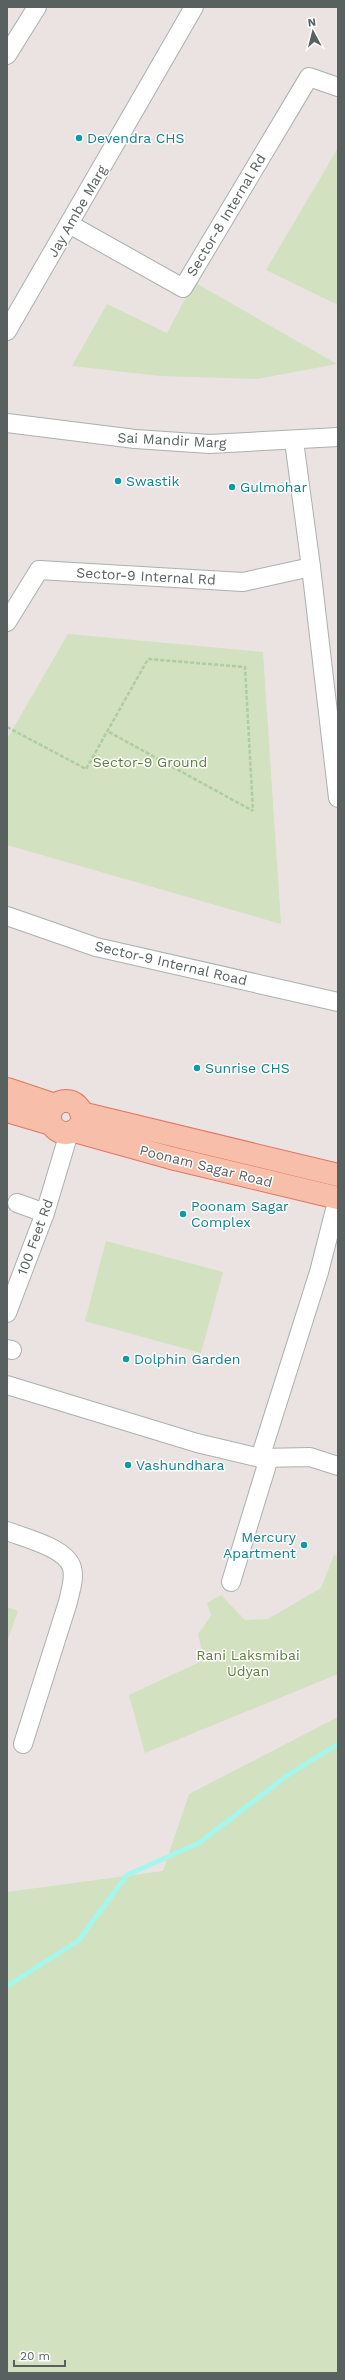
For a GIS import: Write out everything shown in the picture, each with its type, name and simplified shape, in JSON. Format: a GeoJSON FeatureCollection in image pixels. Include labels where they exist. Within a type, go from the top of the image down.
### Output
{"type":"FeatureCollection","features":[{"type":"Feature","properties":{"kind":"main road","name":"Poonam Sagar Road"},"geometry":{"type":"LineString","coordinates":[[7,1089],[66,1121],[171,1158],[338,1198]]}},
{"type":"Feature","properties":{"kind":"main road","name":"Poonam Sagar Road"},"geometry":{"type":"LineString","coordinates":[[7,1111],[66,1121],[338,1174]]}},
{"type":"Feature","properties":{"kind":"street"},"geometry":{"type":"LineString","coordinates":[[7,55],[37,7]]}},
{"type":"Feature","properties":{"kind":"street","name":"Jay Ambe Marg"},"geometry":{"type":"LineString","coordinates":[[7,331],[194,7]]}},
{"type":"Feature","properties":{"kind":"street","name":"Sector-8 Internal Rd"},"geometry":{"type":"LineString","coordinates":[[69,224],[183,288],[309,77],[338,87]]}},
{"type":"Feature","properties":{"kind":"street","name":"Sai Mandir Marg"},"geometry":{"type":"LineString","coordinates":[[7,423],[143,440],[210,444],[294,441],[338,437]]}},
{"type":"Feature","properties":{"kind":"street"},"geometry":{"type":"LineString","coordinates":[[294,441],[311,567],[338,798]]}},
{"type":"Feature","properties":{"kind":"street","name":"Sector-9 Internal Rd"},"geometry":{"type":"LineString","coordinates":[[7,622],[39,570],[243,582],[311,567]]}},
{"type":"Feature","properties":{"kind":"street","name":"Sector-9 Internal Road"},"geometry":{"type":"LineString","coordinates":[[7,916],[96,947],[338,1002]]}},
{"type":"Feature","properties":{"kind":"street","name":"100 Feet Rd"},"geometry":{"type":"LineString","coordinates":[[7,1313],[54,1183],[66,1121]]}},
{"type":"Feature","properties":{"kind":"street"},"geometry":{"type":"LineString","coordinates":[[231,1582],[264,1458],[310,1273],[338,1198]]}},
{"type":"Feature","properties":{"kind":"street"},"geometry":{"type":"LineString","coordinates":[[17,1203],[44,1213]]}},
{"type":"Feature","properties":{"kind":"street"},"geometry":{"type":"LineString","coordinates":[[7,1385],[195,1449],[264,1458],[310,1457],[338,1466]]}},
{"type":"Feature","properties":{"kind":"street"},"geometry":{"type":"LineString","coordinates":[[7,1531],[53,1549],[68,1559],[72,1569],[73,1582],[23,1744]]}},
{"type":"Feature","properties":{"kind":"path"},"geometry":{"type":"LineString","coordinates":[[7,727],[86,769],[148,659],[245,667],[253,811],[108,732]]}},
{"type":"Feature","properties":{"kind":"green space"},"geometry":{"type":"Polygon","coordinates":[[[338,148],[338,305],[266,270],[338,148]]]}},
{"type":"Feature","properties":{"kind":"green space"},"geometry":{"type":"Polygon","coordinates":[[[194,282],[337,364],[257,379],[160,376],[72,366],[107,304],[167,333],[194,282]]]}},
{"type":"Feature","properties":{"kind":"green space","name":"Sector-9 Ground"},"geometry":{"type":"Polygon","coordinates":[[[68,634],[263,652],[281,924],[7,845],[7,739],[68,634]]]}},
{"type":"Feature","properties":{"kind":"green space"},"geometry":{"type":"Polygon","coordinates":[[[106,1241],[223,1272],[201,1353],[85,1321],[106,1241]]]}},
{"type":"Feature","properties":{"kind":"green space","name":"Rani Laksmibai Udyan"},"geometry":{"type":"Polygon","coordinates":[[[334,1555],[338,1556],[338,1674],[145,1753],[129,1695],[204,1660],[198,1634],[211,1616],[207,1603],[221,1595],[245,1620],[268,1619],[321,1588],[334,1555]]]}},
{"type":"Feature","properties":{"kind":"green space"},"geometry":{"type":"Polygon","coordinates":[[[7,1607],[18,1611],[7,1642],[7,1607]]]}},
{"type":"Feature","properties":{"kind":"green space"},"geometry":{"type":"Polygon","coordinates":[[[338,1717],[338,2373],[7,2373],[7,1892],[163,1871],[189,1794],[338,1717]]]}},
{"type":"Feature","properties":{"kind":"waterway"},"geometry":{"type":"LineString","coordinates":[[7,1986],[78,1941],[127,1875],[199,1843],[288,1775],[338,1744]]}},
{"type":"Feature","properties":{"kind":"place","name":"Devendra CHS"},"geometry":{"type":"Point","coordinates":[79,138]}},
{"type":"Feature","properties":{"kind":"place","name":"Swastik"},"geometry":{"type":"Point","coordinates":[118,481]}},
{"type":"Feature","properties":{"kind":"place","name":"Gulmohar"},"geometry":{"type":"Point","coordinates":[232,487]}},
{"type":"Feature","properties":{"kind":"place","name":"Sunrise CHS"},"geometry":{"type":"Point","coordinates":[197,1068]}},
{"type":"Feature","properties":{"kind":"place","name":"Poonam Sagar Complex"},"geometry":{"type":"Point","coordinates":[183,1214]}},
{"type":"Feature","properties":{"kind":"place","name":"Dolphin Garden"},"geometry":{"type":"Point","coordinates":[126,1359]}},
{"type":"Feature","properties":{"kind":"place","name":"Vashundhara"},"geometry":{"type":"Point","coordinates":[128,1465]}},
{"type":"Feature","properties":{"kind":"place","name":"Mercury Apartment"},"geometry":{"type":"Point","coordinates":[304,1545]}}]}
